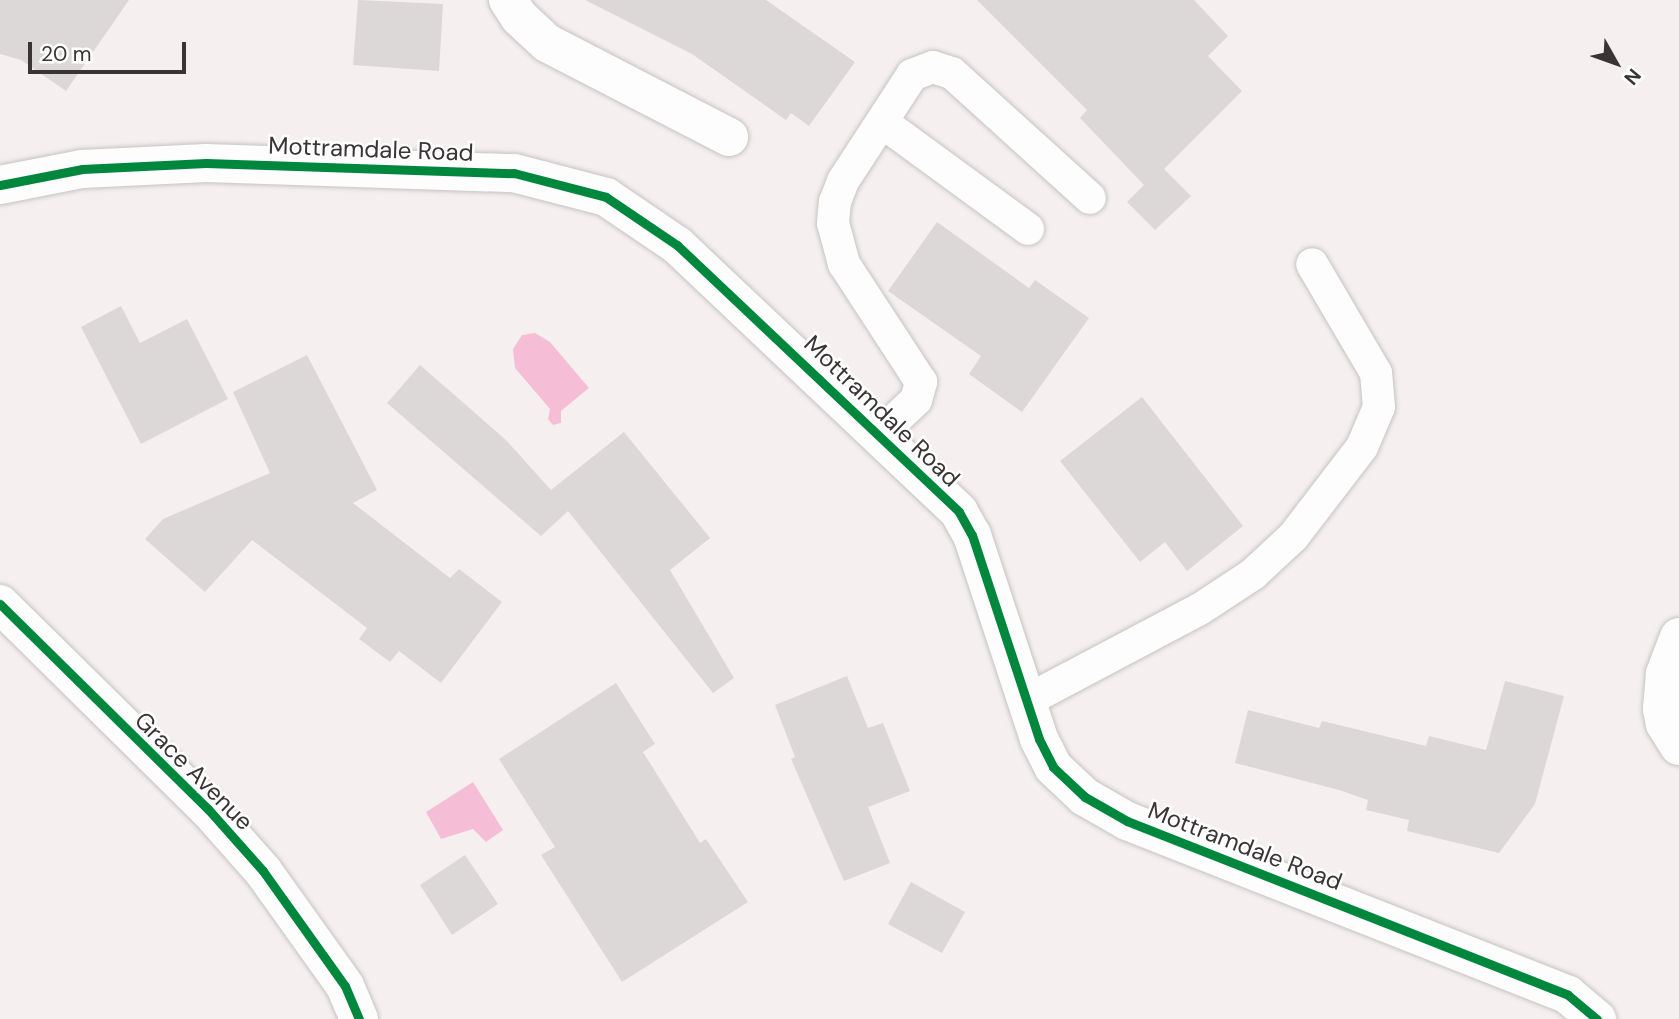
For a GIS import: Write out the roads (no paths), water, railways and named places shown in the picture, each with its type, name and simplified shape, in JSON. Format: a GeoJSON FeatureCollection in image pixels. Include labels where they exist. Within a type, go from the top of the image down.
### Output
{"type":"FeatureCollection","features":[{"type":"Feature","properties":{"kind":"street"},"geometry":{"type":"LineString","coordinates":[[508,0],[519,17],[547,43],[729,137]]}},
{"type":"Feature","properties":{"kind":"street","name":"Mottramdale Road"},"geometry":{"type":"LineString","coordinates":[[0,185],[82,169],[206,163],[514,173],[564,182],[606,197],[677,245],[936,486],[972,535],[1026,701],[1053,767],[1086,797],[1127,821],[1568,995],[1597,1019]]}},
{"type":"Feature","properties":{"kind":"street","name":"Grace Avenue"},"geometry":{"type":"LineString","coordinates":[[0,604],[208,809],[263,871],[345,986],[359,1019]]}},
{"type":"Feature","properties":{"kind":"street"},"geometry":{"type":"LineString","coordinates":[[1679,637],[1665,674],[1662,709],[1665,723],[1679,746]]}},
{"type":"Feature","properties":{"kind":"lane"},"geometry":{"type":"LineString","coordinates":[[880,434],[916,400],[921,382],[844,264],[833,223],[843,181],[912,75],[924,69],[943,69],[1090,198]]}},
{"type":"Feature","properties":{"kind":"lane"},"geometry":{"type":"LineString","coordinates":[[882,122],[1028,229]]}},
{"type":"Feature","properties":{"kind":"lane"},"geometry":{"type":"LineString","coordinates":[[1026,701],[1200,609],[1253,574],[1293,537],[1362,447],[1379,407],[1376,373],[1312,264]]}}]}
